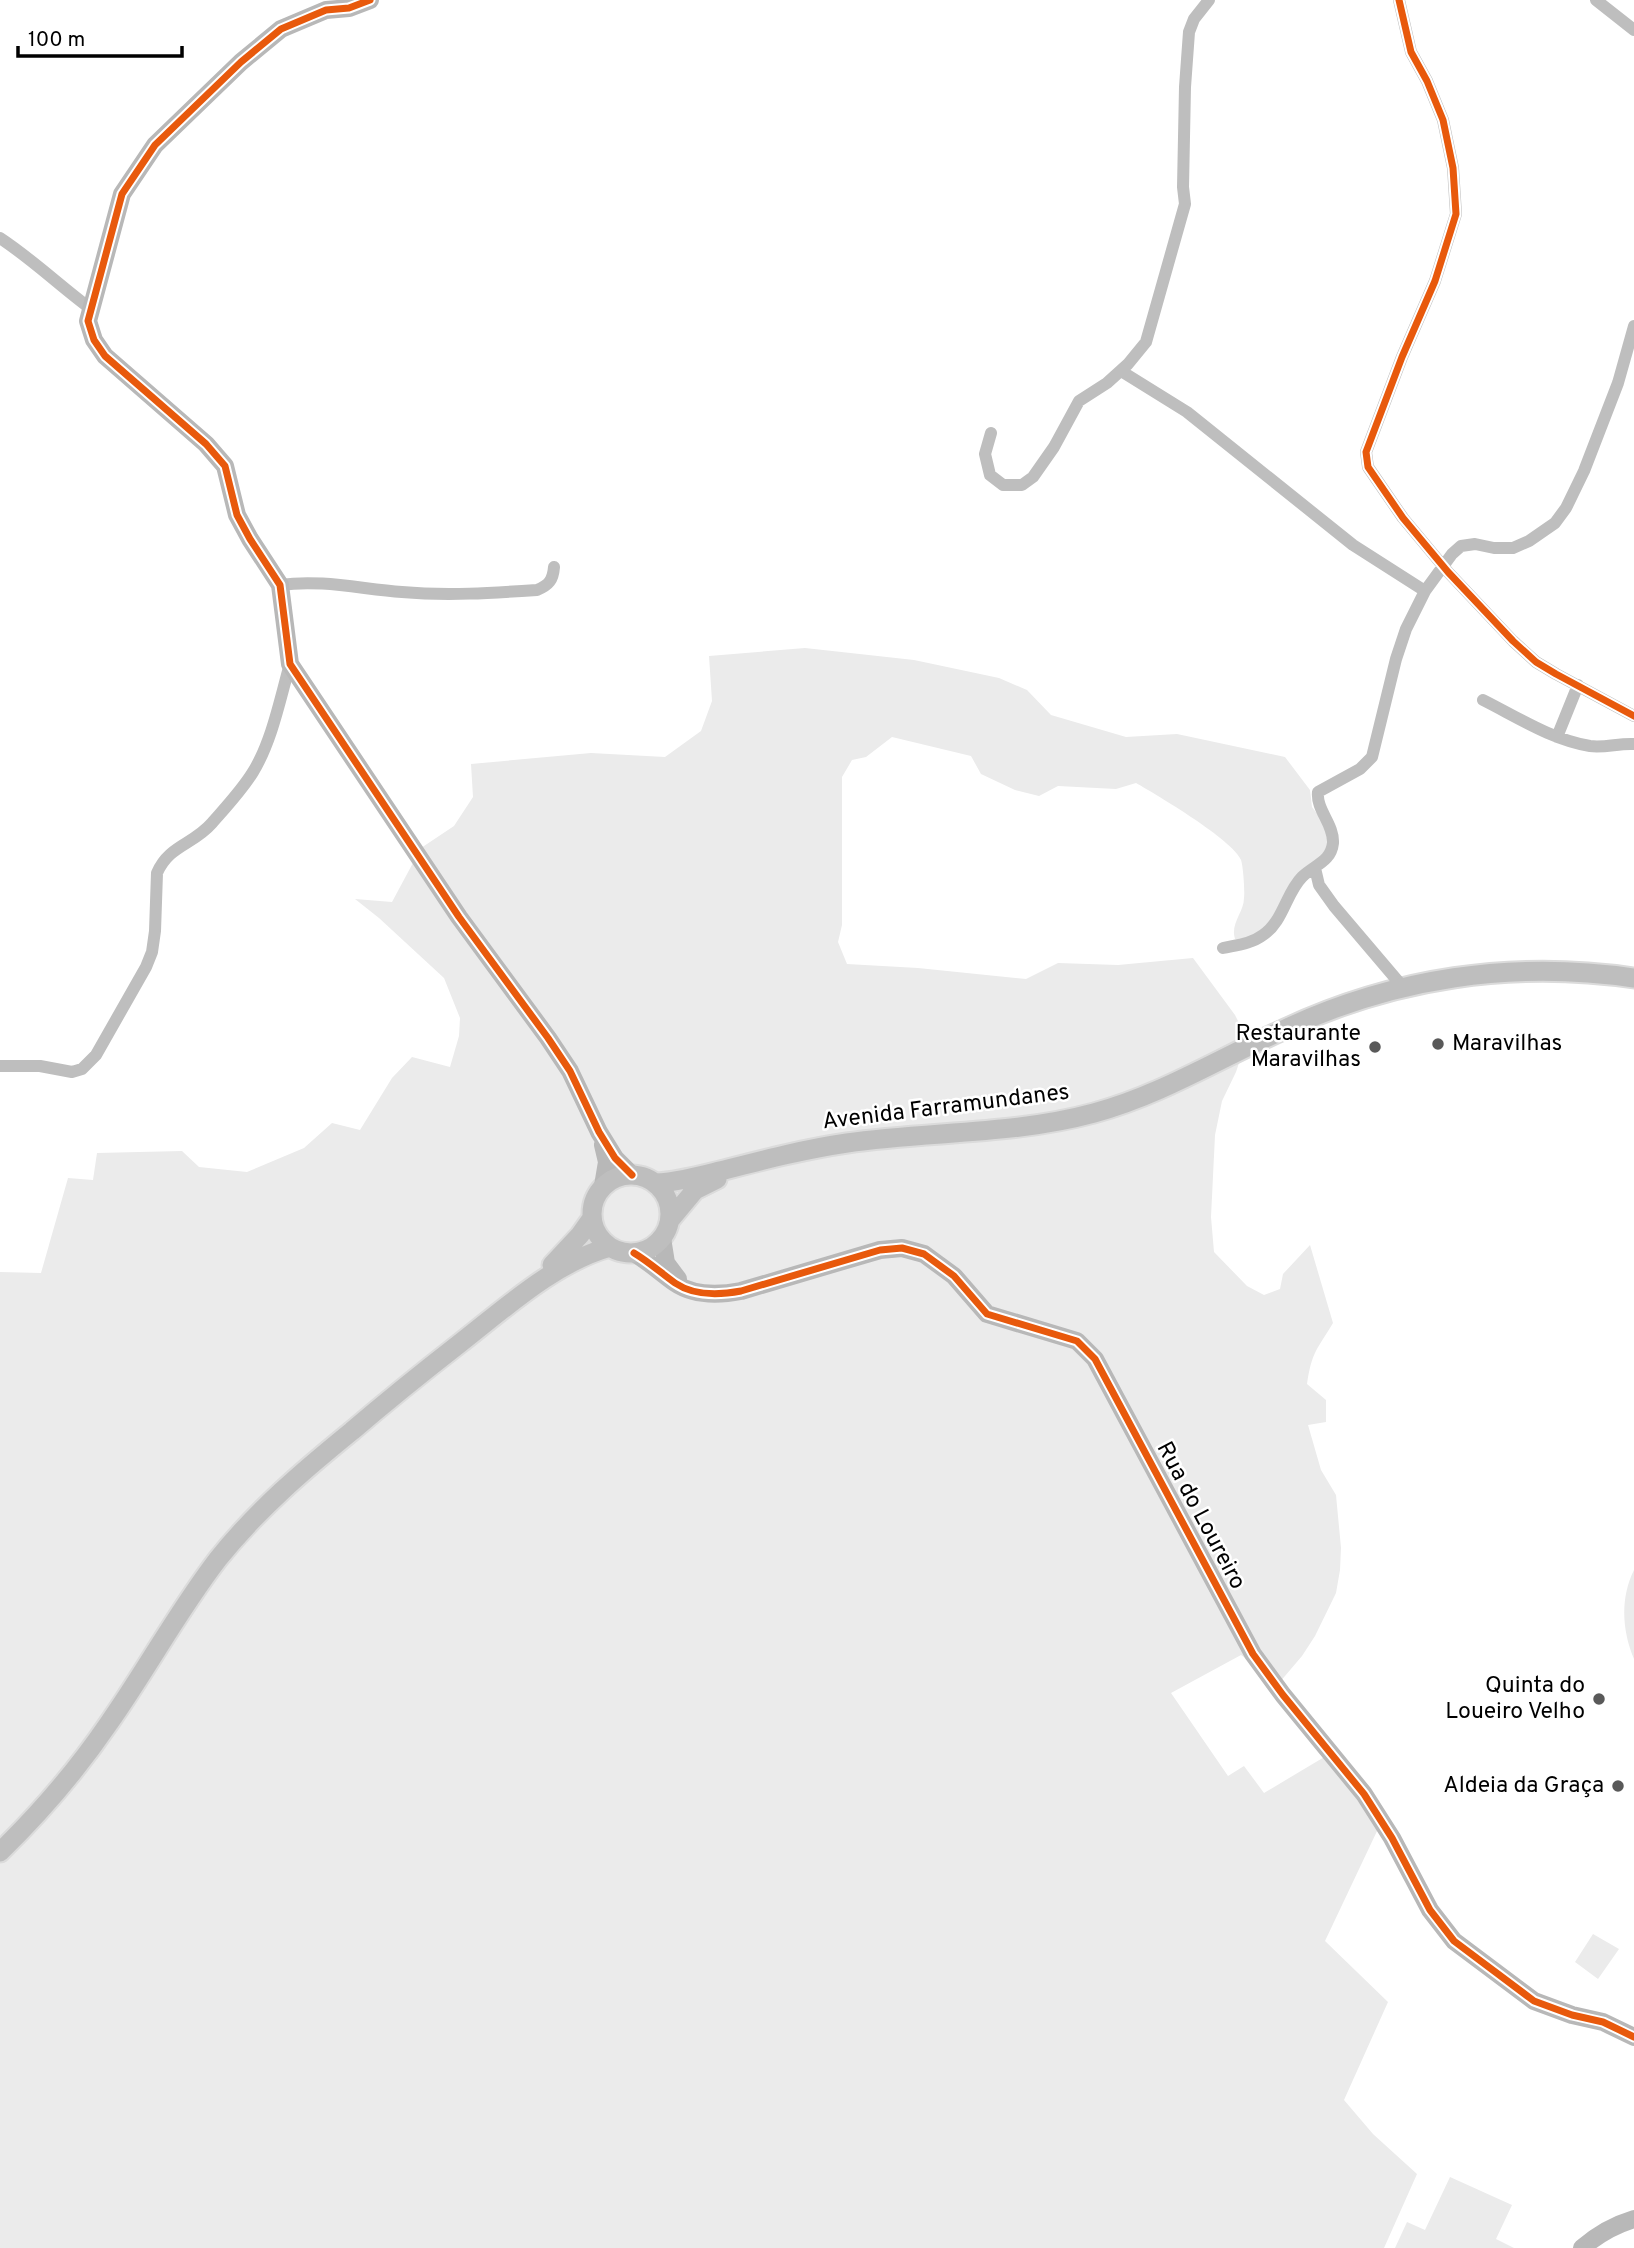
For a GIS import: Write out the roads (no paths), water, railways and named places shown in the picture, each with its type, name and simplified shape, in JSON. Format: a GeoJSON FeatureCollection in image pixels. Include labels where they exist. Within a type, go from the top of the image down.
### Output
{"type":"FeatureCollection","features":[{"type":"Feature","properties":{"kind":"main road","name":"Avenida Farramundanes"},"geometry":{"type":"LineString","coordinates":[[743,1165],[847,1143],[1007,1129],[1094,1113],[1167,1086],[1326,1010],[1402,986],[1498,972],[1551,971],[1634,978]]}},
{"type":"Feature","properties":{"kind":"main road"},"geometry":{"type":"LineString","coordinates":[[655,1183],[685,1180],[743,1165]]}},
{"type":"Feature","properties":{"kind":"main road"},"geometry":{"type":"LineString","coordinates":[[666,1229],[667,1200],[655,1183],[644,1177],[632,1175],[611,1180],[603,1186],[592,1206],[595,1230],[610,1247],[621,1252],[634,1253],[654,1245],[666,1229],[695,1190],[743,1165]]}},
{"type":"Feature","properties":{"kind":"main road"},"geometry":{"type":"LineString","coordinates":[[0,1853],[72,1776],[179,1615],[218,1560],[254,1517],[305,1469],[507,1306],[565,1253],[592,1218]]}},
{"type":"Feature","properties":{"kind":"main road"},"geometry":{"type":"LineString","coordinates":[[507,1306],[572,1261],[610,1247]]}},
{"type":"Feature","properties":{"kind":"street"},"geometry":{"type":"LineString","coordinates":[[0,1066],[40,1066],[72,1072],[90,1064],[152,952],[157,873],[161,863],[174,850],[203,832],[255,769],[271,730],[290,664],[280,585],[237,514],[225,466],[206,444],[105,356],[94,340],[88,321],[122,194],[155,145],[240,62],[281,29],[326,10],[349,8],[370,0]]}},
{"type":"Feature","properties":{"kind":"street"},"geometry":{"type":"LineString","coordinates":[[991,433],[985,454],[990,475],[1003,485],[1022,485],[1032,477],[1054,447],[1079,401],[1107,383],[1146,342],[1185,204],[1185,87],[1189,32],[1194,19],[1209,0]]}},
{"type":"Feature","properties":{"kind":"street"},"geometry":{"type":"LineString","coordinates":[[1399,0],[1411,52],[1427,81],[1443,120],[1453,168],[1456,214],[1435,281],[1402,357],[1366,452],[1368,467],[1383,491],[1443,566],[1513,641],[1536,662],[1634,716]]}},
{"type":"Feature","properties":{"kind":"street"},"geometry":{"type":"LineString","coordinates":[[1596,0],[1634,30]]}},
{"type":"Feature","properties":{"kind":"street"},"geometry":{"type":"LineString","coordinates":[[0,238],[27,256],[58,285],[91,309]]}},
{"type":"Feature","properties":{"kind":"street"},"geometry":{"type":"LineString","coordinates":[[1223,948],[1249,943],[1266,934],[1302,878],[1329,857],[1333,841],[1329,822],[1317,801],[1318,792],[1360,769],[1372,757],[1406,629],[1425,591],[1443,566],[1461,546],[1475,544],[1513,548],[1556,523],[1584,471],[1618,383],[1634,326]]}},
{"type":"Feature","properties":{"kind":"street"},"geometry":{"type":"LineString","coordinates":[[1121,370],[1187,412],[1353,545],[1425,591]]}},
{"type":"Feature","properties":{"kind":"street"},"geometry":{"type":"LineString","coordinates":[[280,585],[301,582],[447,594],[537,590],[547,586],[553,578],[554,567]]}},
{"type":"Feature","properties":{"kind":"street"},"geometry":{"type":"LineString","coordinates":[[290,664],[458,917],[548,1038],[580,1089],[599,1132],[615,1158],[632,1175]]}},
{"type":"Feature","properties":{"kind":"street"},"geometry":{"type":"LineString","coordinates":[[1557,737],[1578,685]]}},
{"type":"Feature","properties":{"kind":"street"},"geometry":{"type":"LineString","coordinates":[[1483,700],[1557,737],[1589,746],[1611,747],[1632,741]]}},
{"type":"Feature","properties":{"kind":"street"},"geometry":{"type":"LineString","coordinates":[[1315,868],[1319,885],[1334,906],[1402,986]]}},
{"type":"Feature","properties":{"kind":"street"},"geometry":{"type":"LineString","coordinates":[[599,1132],[607,1162],[603,1186]]}},
{"type":"Feature","properties":{"kind":"street"},"geometry":{"type":"LineString","coordinates":[[666,1229],[666,1263],[674,1276],[688,1289]]}},
{"type":"Feature","properties":{"kind":"street","name":"Rua do Loureiro"},"geometry":{"type":"LineString","coordinates":[[634,1253],[688,1289],[719,1295],[880,1250],[902,1248],[924,1254],[954,1276],[987,1314],[1077,1341],[1095,1359],[1253,1654],[1364,1794],[1392,1838],[1430,1910],[1454,1941],[1534,2001],[1572,2015],[1603,2022],[1634,2037]]}},
{"type":"Feature","properties":{"kind":"street"},"geometry":{"type":"LineString","coordinates":[[1582,2248],[1597,2235],[1634,2219]]}},
{"type":"Feature","properties":{"kind":"place","name":"Maravilhas"},"geometry":{"type":"Point","coordinates":[1438,1044]}},
{"type":"Feature","properties":{"kind":"place","name":"Restaurante Maravilhas"},"geometry":{"type":"Point","coordinates":[1375,1047]}},
{"type":"Feature","properties":{"kind":"place","name":"Quinta do Loueiro Velho"},"geometry":{"type":"Point","coordinates":[1599,1699]}},
{"type":"Feature","properties":{"kind":"place","name":"Aldeia da Graça"},"geometry":{"type":"Point","coordinates":[1618,1786]}}]}
